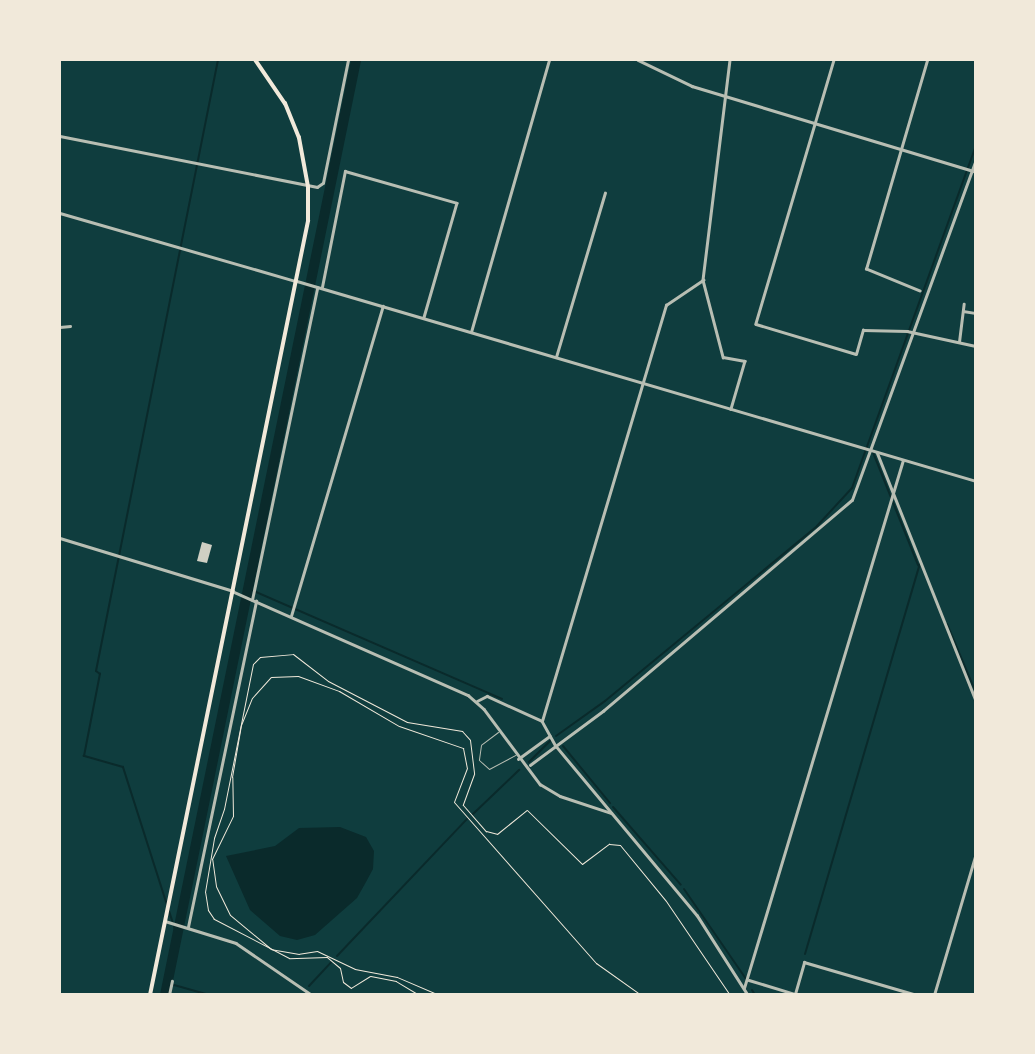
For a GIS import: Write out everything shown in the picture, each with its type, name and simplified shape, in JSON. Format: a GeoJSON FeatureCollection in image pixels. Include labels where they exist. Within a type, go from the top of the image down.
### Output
{"type":"FeatureCollection","features":[{"type":"Feature","properties":{"kind":"main road"},"geometry":{"type":"LineString","coordinates":[[150,995],[306,234],[308,187],[292,117],[255,60]]}},
{"type":"Feature","properties":{"kind":"street"},"geometry":{"type":"LineString","coordinates":[[60,136],[308,187],[323,183],[348,60]]}},
{"type":"Feature","properties":{"kind":"street"},"geometry":{"type":"LineString","coordinates":[[471,332],[549,60]]}},
{"type":"Feature","properties":{"kind":"street"},"geometry":{"type":"LineString","coordinates":[[638,60],[692,86],[974,172]]}},
{"type":"Feature","properties":{"kind":"street"},"geometry":{"type":"LineString","coordinates":[[730,60],[703,280],[723,357],[745,361],[731,409]]}},
{"type":"Feature","properties":{"kind":"street"},"geometry":{"type":"LineString","coordinates":[[834,60],[756,324],[856,354],[863,331],[915,333],[975,346]]}},
{"type":"Feature","properties":{"kind":"street"},"geometry":{"type":"LineString","coordinates":[[920,291],[866,269],[927,60]]}},
{"type":"Feature","properties":{"kind":"street"},"geometry":{"type":"LineString","coordinates":[[530,765],[823,528],[852,500],[974,172],[975,160]]}},
{"type":"Feature","properties":{"kind":"street"},"geometry":{"type":"LineString","coordinates":[[188,927],[345,171],[457,203],[424,317]]}},
{"type":"Feature","properties":{"kind":"street"},"geometry":{"type":"LineString","coordinates":[[556,358],[606,193]]}},
{"type":"Feature","properties":{"kind":"street"},"geometry":{"type":"LineString","coordinates":[[60,213],[424,317],[975,481]]}},
{"type":"Feature","properties":{"kind":"street"},"geometry":{"type":"LineString","coordinates":[[542,721],[666,305],[703,280]]}},
{"type":"Feature","properties":{"kind":"street"},"geometry":{"type":"LineString","coordinates":[[959,342],[964,304]]}},
{"type":"Feature","properties":{"kind":"street"},"geometry":{"type":"LineString","coordinates":[[291,616],[383,306]]}},
{"type":"Feature","properties":{"kind":"street"},"geometry":{"type":"LineString","coordinates":[[963,311],[975,313]]}},
{"type":"Feature","properties":{"kind":"street"},"geometry":{"type":"LineString","coordinates":[[60,327],[70,326]]}},
{"type":"Feature","properties":{"kind":"street"},"geometry":{"type":"LineString","coordinates":[[877,452],[892,498],[975,701]]}},
{"type":"Feature","properties":{"kind":"street"},"geometry":{"type":"LineString","coordinates":[[744,988],[903,460]]}},
{"type":"Feature","properties":{"kind":"street"},"geometry":{"type":"LineString","coordinates":[[60,538],[230,587],[234,592],[477,701],[518,759],[550,791],[611,813]]}},
{"type":"Feature","properties":{"kind":"street"},"geometry":{"type":"LineString","coordinates":[[477,701],[487,696],[542,721],[556,746],[697,915],[748,995]]}},
{"type":"Feature","properties":{"kind":"street"},"geometry":{"type":"LineString","coordinates":[[518,759],[550,736]]}},
{"type":"Feature","properties":{"kind":"street"},"geometry":{"type":"LineString","coordinates":[[934,995],[975,853]]}},
{"type":"Feature","properties":{"kind":"street"},"geometry":{"type":"LineString","coordinates":[[165,922],[188,927],[248,949],[312,995]]}},
{"type":"Feature","properties":{"kind":"street"},"geometry":{"type":"LineString","coordinates":[[748,980],[795,994],[804,962],[917,995]]}},
{"type":"Feature","properties":{"kind":"street"},"geometry":{"type":"LineString","coordinates":[[169,995],[172,981]]}},
{"type":"Feature","properties":{"kind":"lane"},"geometry":{"type":"LineString","coordinates":[[498,732],[487,739],[477,753],[484,766],[496,768],[515,755]]}},
{"type":"Feature","properties":{"kind":"path"},"geometry":{"type":"LineString","coordinates":[[419,995],[396,981],[370,976],[351,988],[343,982],[340,968],[327,957],[320,955],[305,961],[284,956],[214,919],[208,910],[205,892],[214,838],[224,809],[253,664],[260,657],[293,654],[328,681],[407,722],[462,731],[470,740],[474,774],[463,805],[486,831],[497,834],[527,810],[582,864],[610,844],[620,845],[674,911],[730,995]]}},
{"type":"Feature","properties":{"kind":"path"},"geometry":{"type":"LineString","coordinates":[[439,995],[397,977],[355,969],[317,951],[299,954],[271,948],[230,915],[216,886],[212,859],[233,816],[232,776],[241,725],[252,698],[271,677],[299,676],[339,691],[399,726],[463,748],[467,768],[454,802],[596,963],[641,995]]}},
{"type":"Feature","properties":{"kind":"water"},"geometry":{"type":"Polygon","coordinates":[[[340,827],[366,837],[374,851],[373,869],[366,882],[357,898],[315,935],[297,940],[280,936],[250,910],[226,856],[275,846],[299,828],[340,827]]]}},
{"type":"Feature","properties":{"kind":"building"},"geometry":{"type":"Polygon","coordinates":[[[202,542],[212,545],[207,563],[197,561],[202,542]]]}},
{"type":"Feature","properties":{"kind":"waterway"},"geometry":{"type":"LineString","coordinates":[[167,905],[123,767],[84,756],[100,674],[96,671],[218,60]]}},
{"type":"Feature","properties":{"kind":"waterway"},"geometry":{"type":"LineString","coordinates":[[165,995],[356,60]]}},
{"type":"Feature","properties":{"kind":"waterway"},"geometry":{"type":"LineString","coordinates":[[556,736],[605,701],[817,526],[852,488],[976,146]]}},
{"type":"Feature","properties":{"kind":"waterway"},"geometry":{"type":"LineString","coordinates":[[872,450],[918,565]]}},
{"type":"Feature","properties":{"kind":"waterway"},"geometry":{"type":"LineString","coordinates":[[805,954],[920,563]]}},
{"type":"Feature","properties":{"kind":"waterway"},"geometry":{"type":"LineString","coordinates":[[247,588],[502,699]]}},
{"type":"Feature","properties":{"kind":"waterway"},"geometry":{"type":"LineString","coordinates":[[947,624],[976,693]]}},
{"type":"Feature","properties":{"kind":"waterway"},"geometry":{"type":"LineString","coordinates":[[529,762],[550,741]]}},
{"type":"Feature","properties":{"kind":"waterway"},"geometry":{"type":"LineString","coordinates":[[563,746],[610,803]]}},
{"type":"Feature","properties":{"kind":"waterway"},"geometry":{"type":"LineString","coordinates":[[473,814],[519,770]]}},
{"type":"Feature","properties":{"kind":"waterway"},"geometry":{"type":"LineString","coordinates":[[613,807],[681,885]]}},
{"type":"Feature","properties":{"kind":"waterway"},"geometry":{"type":"LineString","coordinates":[[337,956],[467,819]]}},
{"type":"Feature","properties":{"kind":"waterway"},"geometry":{"type":"LineString","coordinates":[[684,889],[746,979]]}},
{"type":"Feature","properties":{"kind":"waterway"},"geometry":{"type":"LineString","coordinates":[[169,911],[178,938]]}},
{"type":"Feature","properties":{"kind":"waterway"},"geometry":{"type":"LineString","coordinates":[[309,986],[331,962]]}},
{"type":"Feature","properties":{"kind":"waterway"},"geometry":{"type":"LineString","coordinates":[[167,983],[209,995]]}},
{"type":"Feature","properties":{"kind":"waterway"},"geometry":{"type":"LineString","coordinates":[[752,990],[755,995]]}}]}
